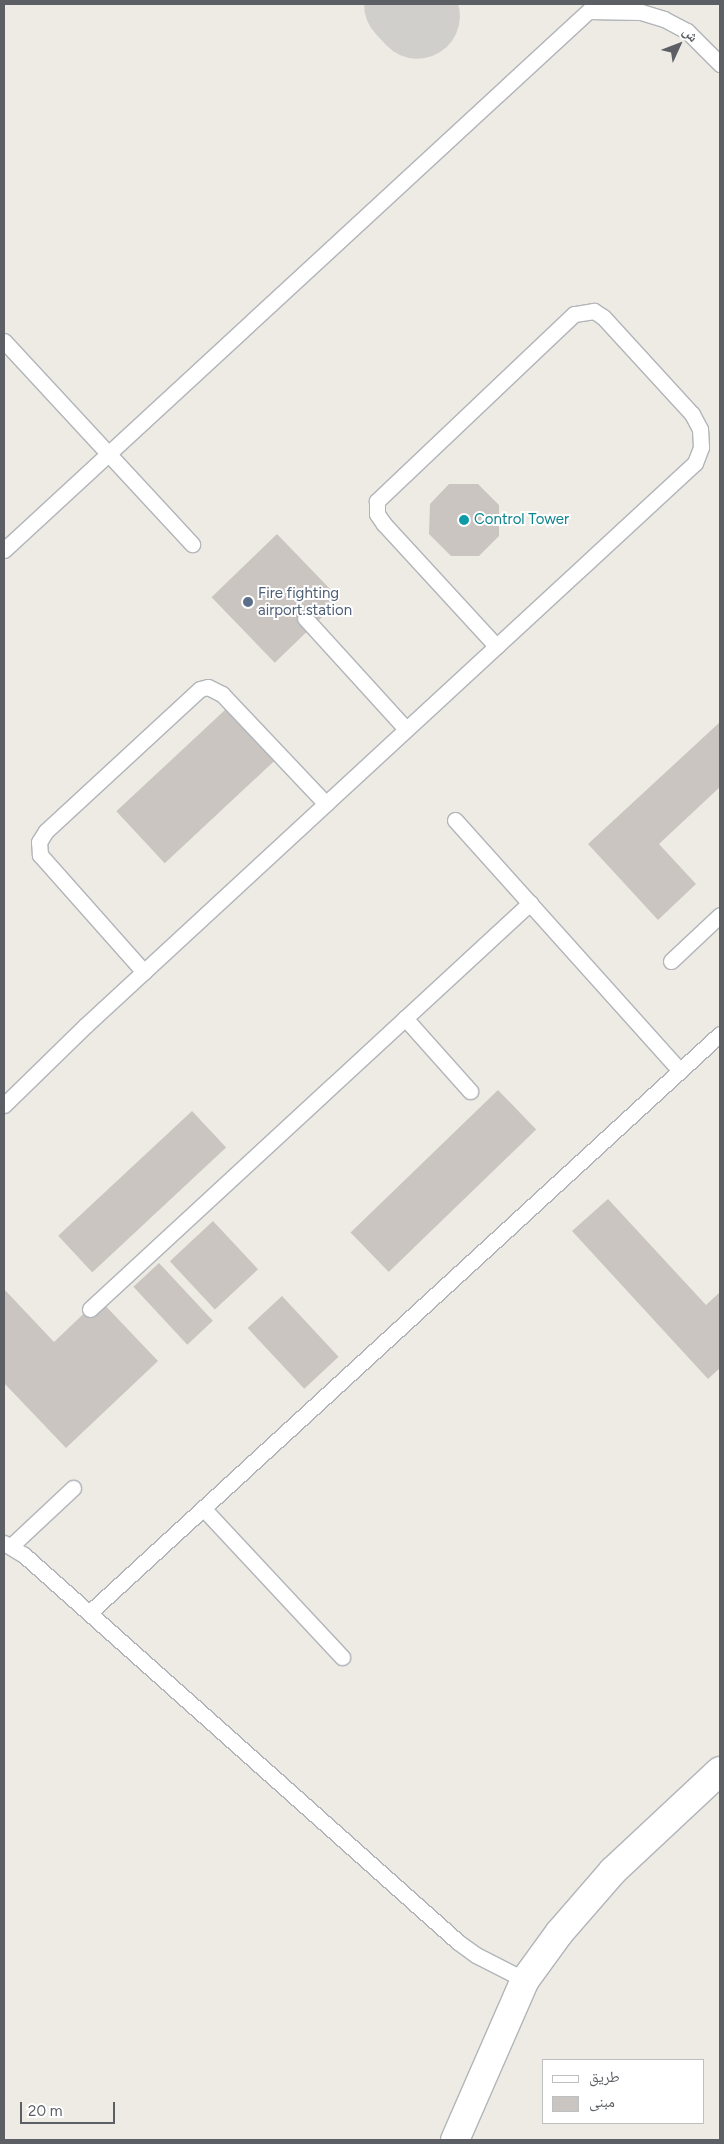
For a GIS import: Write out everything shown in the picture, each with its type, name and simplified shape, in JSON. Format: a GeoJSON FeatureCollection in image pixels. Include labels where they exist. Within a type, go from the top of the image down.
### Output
{"type":"FeatureCollection","features":[{"type":"Feature","properties":{"kind":"street"},"geometry":{"type":"LineString","coordinates":[[455,2140],[525,1980],[560,1932],[612,1871],[720,1771]]}},
{"type":"Feature","properties":{"kind":"lane"},"geometry":{"type":"LineString","coordinates":[[4,550],[593,7],[641,12],[664,19],[687,31],[720,64]]}},
{"type":"Feature","properties":{"kind":"lane"},"geometry":{"type":"LineString","coordinates":[[4,1105],[144,972],[695,463],[701,446],[700,429],[692,414],[604,317],[594,311],[574,314],[377,501],[377,514],[384,524],[496,646]]}},
{"type":"Feature","properties":{"kind":"lane"},"geometry":{"type":"LineString","coordinates":[[4,341],[192,544]]}},
{"type":"Feature","properties":{"kind":"lane"},"geometry":{"type":"LineString","coordinates":[[305,618],[406,729]]}},
{"type":"Feature","properties":{"kind":"lane"},"geometry":{"type":"LineString","coordinates":[[144,972],[40,855],[39,842],[60,818],[200,689],[208,687],[222,694],[326,804]]}},
{"type":"Feature","properties":{"kind":"lane"},"geometry":{"type":"LineString","coordinates":[[456,820],[680,1071]]}},
{"type":"Feature","properties":{"kind":"lane"},"geometry":{"type":"LineString","coordinates":[[90,1309],[530,903]]}},
{"type":"Feature","properties":{"kind":"lane"},"geometry":{"type":"LineString","coordinates":[[671,961],[720,915]]}},
{"type":"Feature","properties":{"kind":"lane"},"geometry":{"type":"LineString","coordinates":[[405,1018],[470,1091]]}},
{"type":"Feature","properties":{"kind":"lane"},"geometry":{"type":"LineString","coordinates":[[89,1613],[720,1034]]}},
{"type":"Feature","properties":{"kind":"lane"},"geometry":{"type":"LineString","coordinates":[[73,1488],[8,1544],[89,1613],[458,1942],[484,1960],[525,1980]]}},
{"type":"Feature","properties":{"kind":"lane"},"geometry":{"type":"LineString","coordinates":[[203,1508],[342,1657]]}},
{"type":"Feature","properties":{"kind":"building","name":"Control Tower"},"geometry":{"type":"Polygon","coordinates":[[[449,484],[478,484],[499,505],[499,536],[479,556],[451,556],[429,534],[430,504],[449,484]]]}},
{"type":"Feature","properties":{"kind":"building"},"geometry":{"type":"Polygon","coordinates":[[[277,534],[340,599],[275,663],[212,597],[277,534]]]}},
{"type":"Feature","properties":{"kind":"building"},"geometry":{"type":"Polygon","coordinates":[[[226,709],[274,761],[165,863],[116,811],[226,709]]]}},
{"type":"Feature","properties":{"kind":"building"},"geometry":{"type":"Polygon","coordinates":[[[720,722],[720,787],[659,844],[696,884],[658,920],[588,844],[720,722]]]}},
{"type":"Feature","properties":{"kind":"building"},"geometry":{"type":"Polygon","coordinates":[[[498,1090],[536,1130],[389,1272],[351,1232],[498,1090]]]}},
{"type":"Feature","properties":{"kind":"building"},"geometry":{"type":"Polygon","coordinates":[[[192,1111],[226,1148],[92,1272],[58,1236],[192,1111]]]}},
{"type":"Feature","properties":{"kind":"building"},"geometry":{"type":"Polygon","coordinates":[[[608,1199],[706,1305],[720,1292],[720,1368],[708,1379],[572,1231],[608,1199]]]}},
{"type":"Feature","properties":{"kind":"building"},"geometry":{"type":"Polygon","coordinates":[[[213,1221],[258,1269],[215,1310],[170,1261],[213,1221]]]}},
{"type":"Feature","properties":{"kind":"building"},"geometry":{"type":"Polygon","coordinates":[[[159,1263],[213,1321],[187,1345],[133,1287],[159,1263]]]}},
{"type":"Feature","properties":{"kind":"building"},"geometry":{"type":"Polygon","coordinates":[[[4,1289],[54,1342],[99,1299],[158,1361],[66,1448],[4,1383],[4,1289]]]}},
{"type":"Feature","properties":{"kind":"building"},"geometry":{"type":"Polygon","coordinates":[[[282,1296],[339,1357],[304,1389],[248,1328],[282,1296]]]}},
{"type":"Feature","properties":{"kind":"taxiway"},"geometry":{"type":"LineString","coordinates":[[406,4],[417,16]]}},
{"type":"Feature","properties":{"kind":"place","name":"Control Tower"},"geometry":{"type":"Point","coordinates":[464,520]}},
{"type":"Feature","properties":{"kind":"place","name":"Fire fighting airport.station"},"geometry":{"type":"Point","coordinates":[248,602]}}]}
